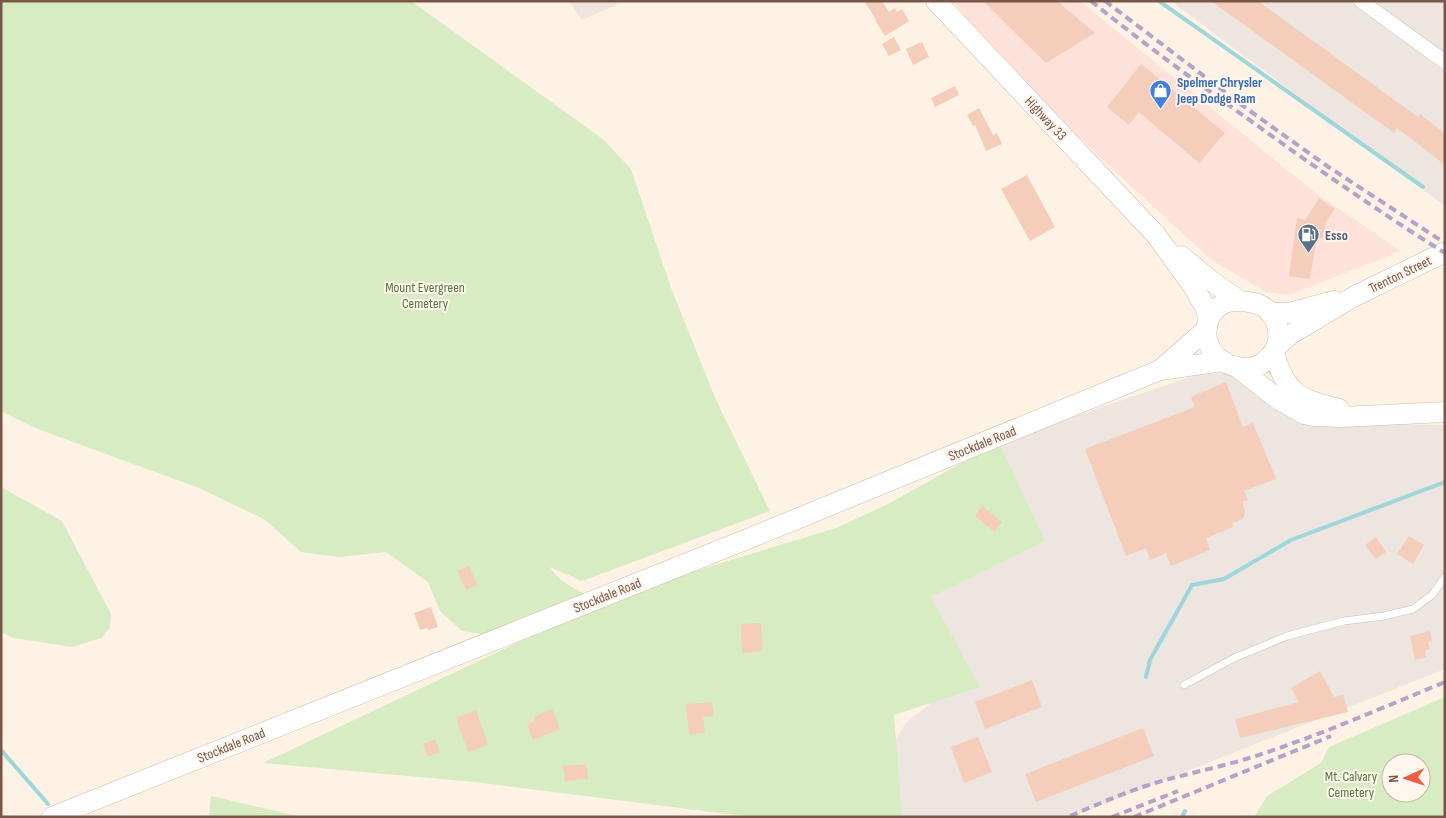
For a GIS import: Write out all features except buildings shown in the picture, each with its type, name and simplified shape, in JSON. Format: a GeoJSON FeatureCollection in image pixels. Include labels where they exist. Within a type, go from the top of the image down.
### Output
{"type":"FeatureCollection","features":[{"type":"Feature","properties":{"kind":"street","name":"Highway 33"},"geometry":{"type":"LineString","coordinates":[[936,1],[1156,235],[1210,280],[1240,300]]}},
{"type":"Feature","properties":{"kind":"street"},"geometry":{"type":"LineString","coordinates":[[1361,1],[1445,62]]}},
{"type":"Feature","properties":{"kind":"street","name":"Highway 33"},"geometry":{"type":"LineString","coordinates":[[1156,235],[1205,306],[1208,324]]}},
{"type":"Feature","properties":{"kind":"street","name":"Trenton Street"},"geometry":{"type":"LineString","coordinates":[[1276,349],[1291,334],[1355,296],[1445,252]]}},
{"type":"Feature","properties":{"kind":"street","name":"Trenton Street"},"geometry":{"type":"LineString","coordinates":[[1270,313],[1289,313],[1355,296]]}},
{"type":"Feature","properties":{"kind":"street"},"geometry":{"type":"LineString","coordinates":[[1230,364],[1248,368],[1261,364],[1276,349],[1279,340],[1278,328],[1270,313],[1258,304],[1240,300],[1220,305],[1211,313],[1208,324],[1208,340],[1211,347],[1217,357],[1230,364],[1278,399],[1304,414],[1327,417],[1445,412]]}},
{"type":"Feature","properties":{"kind":"street","name":"Stockdale Road"},"geometry":{"type":"LineString","coordinates":[[1160,370],[1208,324]]}},
{"type":"Feature","properties":{"kind":"street"},"geometry":{"type":"LineString","coordinates":[[1276,349],[1277,363],[1290,389],[1305,399],[1322,405],[1367,416]]}},
{"type":"Feature","properties":{"kind":"street","name":"Stockdale Road"},"geometry":{"type":"LineString","coordinates":[[52,817],[750,538],[1160,370],[1230,364]]}},
{"type":"Feature","properties":{"kind":"lane"},"geometry":{"type":"LineString","coordinates":[[1184,685],[1234,658],[1287,636],[1344,621],[1384,616],[1413,609],[1432,595],[1445,577]]}},
{"type":"Feature","properties":{"kind":"shaded area"},"geometry":{"type":"Polygon","coordinates":[[[569,1],[625,1],[582,20],[569,1]]]}},
{"type":"Feature","properties":{"kind":"shaded area"},"geometry":{"type":"Polygon","coordinates":[[[953,1],[1080,1],[1314,192],[1401,251],[1289,295],[1266,292],[1212,260],[1111,168],[991,51],[953,1]]]}},
{"type":"Feature","properties":{"kind":"shaded area"},"geometry":{"type":"Polygon","coordinates":[[[1171,1],[1445,1],[1445,206],[1171,1]]]}},
{"type":"Feature","properties":{"kind":"shaded area"},"geometry":{"type":"Polygon","coordinates":[[[1233,373],[1302,423],[1445,425],[1445,669],[1071,817],[831,817],[856,757],[896,739],[906,723],[950,688],[931,597],[1045,541],[999,442],[1199,374],[1233,373]]]}},
{"type":"Feature","properties":{"kind":"green space","name":"Mount Evergreen Cemetery"},"geometry":{"type":"Polygon","coordinates":[[[1,1],[411,1],[604,140],[631,169],[671,288],[716,400],[770,511],[582,581],[550,567],[565,583],[586,594],[600,600],[836,528],[888,504],[999,442],[1045,541],[931,597],[980,687],[894,715],[902,817],[751,817],[475,782],[263,763],[523,640],[462,631],[440,611],[428,582],[386,552],[339,557],[301,552],[264,519],[199,488],[35,428],[1,411],[1,1]]]}},
{"type":"Feature","properties":{"kind":"green space"},"geometry":{"type":"Polygon","coordinates":[[[1,487],[62,521],[111,614],[110,627],[102,638],[72,647],[14,638],[1,632],[1,487]]]}},
{"type":"Feature","properties":{"kind":"green space","name":"Mt. Calvary Cemetery"},"geometry":{"type":"Polygon","coordinates":[[[1445,697],[1445,817],[1254,817],[1267,796],[1321,763],[1329,747],[1445,697]]]}},
{"type":"Feature","properties":{"kind":"green space"},"geometry":{"type":"Polygon","coordinates":[[[211,796],[302,817],[209,817],[211,796]]]}},
{"type":"Feature","properties":{"kind":"waterway"},"geometry":{"type":"LineString","coordinates":[[1159,1],[1423,187]]}},
{"type":"Feature","properties":{"kind":"waterway"},"geometry":{"type":"LineString","coordinates":[[1146,677],[1150,660],[1192,585],[1224,579],[1291,540],[1445,482]]}},
{"type":"Feature","properties":{"kind":"waterway"},"geometry":{"type":"LineString","coordinates":[[1,750],[48,804]]}},
{"type":"Feature","properties":{"kind":"waterway"},"geometry":{"type":"LineString","coordinates":[[1182,817],[1185,811]]}},
{"type":"Feature","properties":{"kind":"railway"},"geometry":{"type":"LineString","coordinates":[[1091,1],[1214,95],[1367,202],[1445,253]]}},
{"type":"Feature","properties":{"kind":"railway"},"geometry":{"type":"LineString","coordinates":[[1105,1],[1250,111],[1327,166],[1445,243]]}},
{"type":"Feature","properties":{"kind":"railway"},"geometry":{"type":"LineString","coordinates":[[1070,816],[1144,787],[1246,759],[1296,742],[1445,682]]}},
{"type":"Feature","properties":{"kind":"railway"},"geometry":{"type":"LineString","coordinates":[[1134,817],[1331,736]]}},
{"type":"Feature","properties":{"kind":"railway"},"geometry":{"type":"LineString","coordinates":[[1112,817],[1178,791]]}},
{"type":"Feature","properties":{"kind":"place","name":"Spelmer Chrysler Jeep Dodge Ram"},"geometry":{"type":"Point","coordinates":[1161,109]}},
{"type":"Feature","properties":{"kind":"place","name":"Esso"},"geometry":{"type":"Point","coordinates":[1309,254]}}]}
